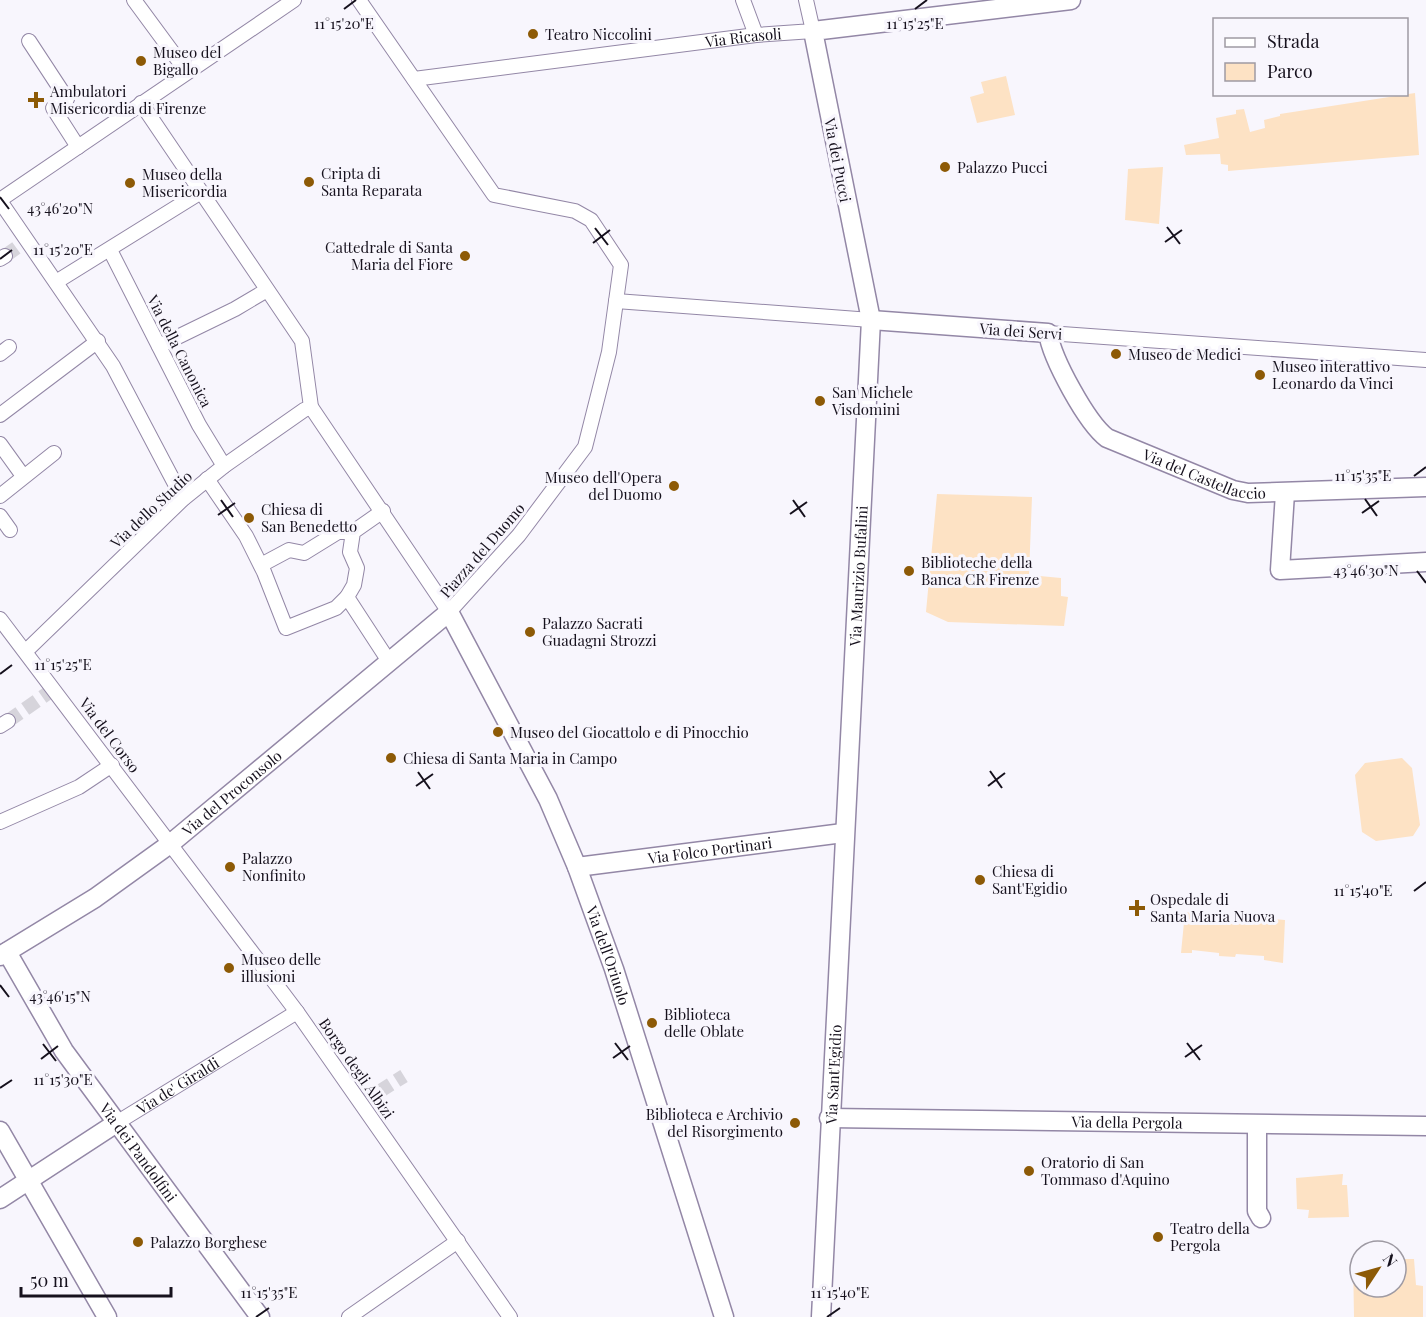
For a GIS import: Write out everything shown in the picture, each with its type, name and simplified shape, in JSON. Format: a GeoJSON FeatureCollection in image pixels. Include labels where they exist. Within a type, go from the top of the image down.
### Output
{"type":"FeatureCollection","features":[{"type":"Feature","properties":{"kind":"street"},"geometry":{"type":"LineString","coordinates":[[134,0],[183,68]]}},
{"type":"Feature","properties":{"kind":"street"},"geometry":{"type":"LineString","coordinates":[[183,499],[128,392],[98,341],[25,242],[0,200],[141,103],[183,68],[294,0]]}},
{"type":"Feature","properties":{"kind":"street","name":"Piazza del Duomo"},"geometry":{"type":"LineString","coordinates":[[141,103],[302,341],[311,407],[449,612],[519,535],[585,447],[609,352],[621,265],[591,220],[575,212],[495,195],[359,0]]}},
{"type":"Feature","properties":{"kind":"street"},"geometry":{"type":"LineString","coordinates":[[743,0],[756,35]]}},
{"type":"Feature","properties":{"kind":"street","name":"Via dei Pucci"},"geometry":{"type":"LineString","coordinates":[[806,0],[871,320]]}},
{"type":"Feature","properties":{"kind":"street","name":"Via Ricasoli"},"geometry":{"type":"LineString","coordinates":[[414,79],[756,35],[813,31],[1071,0]]}},
{"type":"Feature","properties":{"kind":"street"},"geometry":{"type":"LineString","coordinates":[[28,41],[67,99],[53,108],[78,147]]}},
{"type":"Feature","properties":{"kind":"street"},"geometry":{"type":"LineString","coordinates":[[56,282],[201,192]]}},
{"type":"Feature","properties":{"kind":"street","name":"Via della Canonica"},"geometry":{"type":"LineString","coordinates":[[110,250],[200,425],[224,466]]}},
{"type":"Feature","properties":{"kind":"street"},"geometry":{"type":"LineString","coordinates":[[159,346],[235,309],[267,290]]}},
{"type":"Feature","properties":{"kind":"street","name":"Via dei Servi"},"geometry":{"type":"LineString","coordinates":[[616,301],[1426,360]]}},
{"type":"Feature","properties":{"kind":"street","name":"Via Maurizio Bufalini"},"geometry":{"type":"LineString","coordinates":[[843,832],[871,320]]}},
{"type":"Feature","properties":{"kind":"street","name":"Via del Castellaccio"},"geometry":{"type":"LineString","coordinates":[[1048,333],[1057,361],[1096,430],[1107,438],[1233,490],[1248,493],[1285,493],[1426,487]]}},
{"type":"Feature","properties":{"kind":"street"},"geometry":{"type":"LineString","coordinates":[[0,415],[98,341]]}},
{"type":"Feature","properties":{"kind":"street","name":"Via dello Studio"},"geometry":{"type":"LineString","coordinates":[[26,651],[183,499],[224,466],[311,407]]}},
{"type":"Feature","properties":{"kind":"street"},"geometry":{"type":"LineString","coordinates":[[0,444],[23,476]]}},
{"type":"Feature","properties":{"kind":"street"},"geometry":{"type":"LineString","coordinates":[[0,496],[54,453]]}},
{"type":"Feature","properties":{"kind":"street"},"geometry":{"type":"LineString","coordinates":[[207,479],[246,536],[261,565],[286,628],[336,608],[349,600],[357,568],[350,552],[353,532]]}},
{"type":"Feature","properties":{"kind":"street"},"geometry":{"type":"LineString","coordinates":[[1285,493],[1280,570],[1426,562]]}},
{"type":"Feature","properties":{"kind":"street"},"geometry":{"type":"LineString","coordinates":[[261,565],[289,550],[304,553],[338,532],[353,532],[383,511]]}},
{"type":"Feature","properties":{"kind":"street"},"geometry":{"type":"LineString","coordinates":[[0,516],[10,530]]}},
{"type":"Feature","properties":{"kind":"street"},"geometry":{"type":"LineString","coordinates":[[349,600],[390,663]]}},
{"type":"Feature","properties":{"kind":"street","name":"Via del Proconsolo"},"geometry":{"type":"LineString","coordinates":[[2,950],[95,898],[170,844],[449,612]]}},
{"type":"Feature","properties":{"kind":"street","name":"Via dell'Oriuolo"},"geometry":{"type":"LineString","coordinates":[[449,612],[548,799],[577,867],[614,969],[724,1317]]}},
{"type":"Feature","properties":{"kind":"street","name":"Via del Corso"},"geometry":{"type":"LineString","coordinates":[[0,619],[26,651],[51,691],[112,765],[170,844]]}},
{"type":"Feature","properties":{"kind":"street"},"geometry":{"type":"LineString","coordinates":[[1,819],[79,787],[112,765]]}},
{"type":"Feature","properties":{"kind":"street","name":"Via Folco Portinari"},"geometry":{"type":"LineString","coordinates":[[577,867],[843,832]]}},
{"type":"Feature","properties":{"kind":"street","name":"Via Sant'Egidio"},"geometry":{"type":"LineString","coordinates":[[821,1317],[843,832]]}},
{"type":"Feature","properties":{"kind":"street","name":"Borgo degli Albizi"},"geometry":{"type":"LineString","coordinates":[[170,844],[297,1012],[510,1317]]}},
{"type":"Feature","properties":{"kind":"street","name":"Via dei Pandolfini"},"geometry":{"type":"LineString","coordinates":[[2,950],[64,1051],[260,1317]]}},
{"type":"Feature","properties":{"kind":"street","name":"Via de' Giraldi"},"geometry":{"type":"LineString","coordinates":[[0,1199],[118,1122],[297,1012]]}},
{"type":"Feature","properties":{"kind":"street","name":"Via della Pergola"},"geometry":{"type":"LineString","coordinates":[[829,1118],[1426,1126]]}},
{"type":"Feature","properties":{"kind":"street"},"geometry":{"type":"LineString","coordinates":[[1257,1125],[1257,1211],[1261,1218]]}},
{"type":"Feature","properties":{"kind":"street"},"geometry":{"type":"LineString","coordinates":[[0,1131],[107,1317]]}},
{"type":"Feature","properties":{"kind":"street"},"geometry":{"type":"LineString","coordinates":[[348,1317],[458,1241]]}},
{"type":"Feature","properties":{"kind":"green space"},"geometry":{"type":"Polygon","coordinates":[[[1006,76],[1015,115],[977,123],[970,97],[984,93],[981,82],[1006,76]]]}},
{"type":"Feature","properties":{"kind":"green space"},"geometry":{"type":"Polygon","coordinates":[[[1415,93],[1419,155],[1228,171],[1228,165],[1221,164],[1220,154],[1186,155],[1184,145],[1219,138],[1216,118],[1236,114],[1236,110],[1244,109],[1250,132],[1265,128],[1264,120],[1280,116],[1280,114],[1408,96],[1415,93]]]}},
{"type":"Feature","properties":{"kind":"green space"},"geometry":{"type":"Polygon","coordinates":[[[1163,167],[1159,224],[1125,220],[1128,169],[1163,167]]]}},
{"type":"Feature","properties":{"kind":"green space"},"geometry":{"type":"Polygon","coordinates":[[[937,494],[1032,497],[1029,575],[1061,578],[1061,596],[1068,597],[1064,626],[948,622],[926,612],[937,494]]]}},
{"type":"Feature","properties":{"kind":"green space"},"geometry":{"type":"Polygon","coordinates":[[[1402,758],[1412,768],[1420,825],[1413,836],[1376,841],[1362,832],[1355,775],[1365,763],[1402,758]]]}},
{"type":"Feature","properties":{"kind":"green space"},"geometry":{"type":"Polygon","coordinates":[[[1185,912],[1216,914],[1216,919],[1246,921],[1247,917],[1285,920],[1283,963],[1264,960],[1264,956],[1236,954],[1235,957],[1219,956],[1219,953],[1192,950],[1192,953],[1181,953],[1185,912]]]}},
{"type":"Feature","properties":{"kind":"green space"},"geometry":{"type":"Polygon","coordinates":[[[1343,1174],[1342,1185],[1347,1185],[1349,1217],[1308,1218],[1309,1210],[1297,1209],[1296,1178],[1343,1174]]]}},
{"type":"Feature","properties":{"kind":"green space"},"geometry":{"type":"Polygon","coordinates":[[[1408,1259],[1414,1259],[1416,1285],[1423,1286],[1423,1317],[1354,1317],[1354,1299],[1408,1299],[1408,1259]]]}},
{"type":"Feature","properties":{"kind":"tunnel"},"geometry":{"type":"LineString","coordinates":[[5,256],[23,243]]}},
{"type":"Feature","properties":{"kind":"tunnel"},"geometry":{"type":"LineString","coordinates":[[8,721],[48,693]]}},
{"type":"Feature","properties":{"kind":"tunnel"},"geometry":{"type":"LineString","coordinates":[[361,1103],[404,1076]]}},
{"type":"Feature","properties":{"kind":"place","name":"Teatro Niccolini"},"geometry":{"type":"Point","coordinates":[533,34]}},
{"type":"Feature","properties":{"kind":"place","name":"Museo del Bigallo"},"geometry":{"type":"Point","coordinates":[141,61]}},
{"type":"Feature","properties":{"kind":"place","name":"Ambulatori Misericordia di Firenze"},"geometry":{"type":"Point","coordinates":[36,100]}},
{"type":"Feature","properties":{"kind":"place","name":"Palazzo Pucci"},"geometry":{"type":"Point","coordinates":[945,167]}},
{"type":"Feature","properties":{"kind":"place","name":"Cripta di Santa Reparata"},"geometry":{"type":"Point","coordinates":[309,182]}},
{"type":"Feature","properties":{"kind":"place","name":"Museo della Misericordia"},"geometry":{"type":"Point","coordinates":[130,183]}},
{"type":"Feature","properties":{"kind":"place","name":"Cattedrale di Santa Maria del Fiore"},"geometry":{"type":"Point","coordinates":[465,256]}},
{"type":"Feature","properties":{"kind":"place","name":"Museo de Medici"},"geometry":{"type":"Point","coordinates":[1116,354]}},
{"type":"Feature","properties":{"kind":"place","name":"Museo interattivo Leonardo da Vinci"},"geometry":{"type":"Point","coordinates":[1260,375]}},
{"type":"Feature","properties":{"kind":"place","name":"San Michele Visdomini"},"geometry":{"type":"Point","coordinates":[820,401]}},
{"type":"Feature","properties":{"kind":"place","name":"Museo dell'Opera del Duomo"},"geometry":{"type":"Point","coordinates":[674,486]}},
{"type":"Feature","properties":{"kind":"place","name":"Chiesa di San Benedetto"},"geometry":{"type":"Point","coordinates":[249,518]}},
{"type":"Feature","properties":{"kind":"place","name":"Biblioteche della Banca CR Firenze"},"geometry":{"type":"Point","coordinates":[909,571]}},
{"type":"Feature","properties":{"kind":"place","name":"Palazzo Sacrati Guadagni Strozzi"},"geometry":{"type":"Point","coordinates":[530,632]}},
{"type":"Feature","properties":{"kind":"place","name":"Museo del Giocattolo e di Pinocchio"},"geometry":{"type":"Point","coordinates":[498,732]}},
{"type":"Feature","properties":{"kind":"place","name":"Chiesa di Santa Maria in Campo"},"geometry":{"type":"Point","coordinates":[391,758]}},
{"type":"Feature","properties":{"kind":"place","name":"Palazzo Nonfinito"},"geometry":{"type":"Point","coordinates":[230,867]}},
{"type":"Feature","properties":{"kind":"place","name":"Chiesa di Sant'Egidio"},"geometry":{"type":"Point","coordinates":[980,880]}},
{"type":"Feature","properties":{"kind":"place","name":"Ospedale di Santa Maria Nuova"},"geometry":{"type":"Point","coordinates":[1137,908]}},
{"type":"Feature","properties":{"kind":"place","name":"Museo delle illusioni"},"geometry":{"type":"Point","coordinates":[229,968]}},
{"type":"Feature","properties":{"kind":"place","name":"Biblioteca delle Oblate"},"geometry":{"type":"Point","coordinates":[652,1023]}},
{"type":"Feature","properties":{"kind":"place","name":"Biblioteca e Archivio del Risorgimento"},"geometry":{"type":"Point","coordinates":[795,1123]}},
{"type":"Feature","properties":{"kind":"place","name":"Oratorio di San Tommaso d'Aquino"},"geometry":{"type":"Point","coordinates":[1029,1171]}},
{"type":"Feature","properties":{"kind":"place","name":"Teatro della Pergola"},"geometry":{"type":"Point","coordinates":[1158,1237]}},
{"type":"Feature","properties":{"kind":"place","name":"Palazzo Borghese"},"geometry":{"type":"Point","coordinates":[138,1242]}}]}
